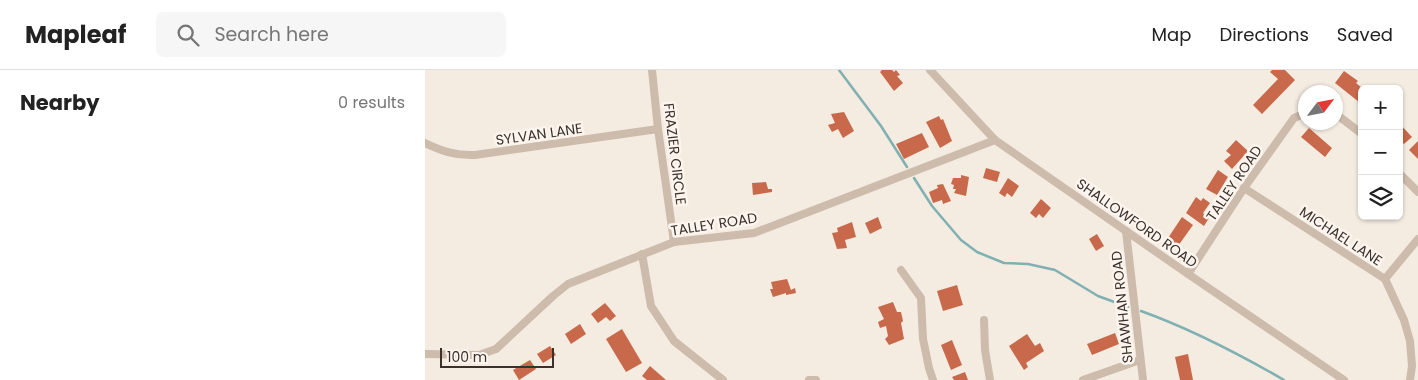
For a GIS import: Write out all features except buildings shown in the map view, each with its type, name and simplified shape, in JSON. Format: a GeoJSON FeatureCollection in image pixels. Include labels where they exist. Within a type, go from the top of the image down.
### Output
{"type":"FeatureCollection","features":[{"type":"Feature","properties":{"kind":"street","name":"FRAZIER CIRCLE"},"geometry":{"type":"LineString","coordinates":[[652,70],[658,129],[674,242]]}},
{"type":"Feature","properties":{"kind":"street","name":"SHALLOWFORD ROAD"},"geometry":{"type":"LineString","coordinates":[[930,70],[995,140],[1340,379]]}},
{"type":"Feature","properties":{"kind":"street","name":"TALLEY ROAD"},"geometry":{"type":"LineString","coordinates":[[1188,274],[1245,188],[1294,118],[1298,116]]}},
{"type":"Feature","properties":{"kind":"street"},"geometry":{"type":"LineString","coordinates":[[1343,120],[1358,131]]}},
{"type":"Feature","properties":{"kind":"street","name":"SYLVAN LANE"},"geometry":{"type":"LineString","coordinates":[[425,143],[460,156],[658,129]]}},
{"type":"Feature","properties":{"kind":"street","name":"TALLEY ROAD"},"geometry":{"type":"LineString","coordinates":[[425,354],[479,355],[496,349],[568,284],[674,242],[754,232],[995,140]]}},
{"type":"Feature","properties":{"kind":"street"},"geometry":{"type":"LineString","coordinates":[[1401,175],[1418,192]]}},
{"type":"Feature","properties":{"kind":"street","name":"MICHAEL LANE"},"geometry":{"type":"LineString","coordinates":[[1245,188],[1385,279],[1404,320],[1410,341],[1412,366],[1410,380]]}},
{"type":"Feature","properties":{"kind":"street","name":"SHAWHAN ROAD"},"geometry":{"type":"LineString","coordinates":[[1126,231],[1143,380]]}},
{"type":"Feature","properties":{"kind":"street"},"geometry":{"type":"LineString","coordinates":[[1385,279],[1418,238]]}},
{"type":"Feature","properties":{"kind":"street"},"geometry":{"type":"LineString","coordinates":[[642,254],[651,306],[674,341],[723,380]]}},
{"type":"Feature","properties":{"kind":"street"},"geometry":{"type":"LineString","coordinates":[[901,270],[921,298],[923,339],[933,380]]}},
{"type":"Feature","properties":{"kind":"street"},"geometry":{"type":"LineString","coordinates":[[983,320],[985,350],[991,380]]}},
{"type":"Feature","properties":{"kind":"street"},"geometry":{"type":"LineString","coordinates":[[1083,380],[1140,360]]}},
{"type":"Feature","properties":{"kind":"street"},"geometry":{"type":"LineString","coordinates":[[809,380],[816,380]]}},
{"type":"Feature","properties":{"kind":"waterway"},"geometry":{"type":"LineString","coordinates":[[839,70],[881,126],[907,167]]}},
{"type":"Feature","properties":{"kind":"waterway"},"geometry":{"type":"LineString","coordinates":[[914,178],[932,206],[961,240],[977,252],[1004,263],[1028,264],[1055,270],[1098,296],[1128,307]]}},
{"type":"Feature","properties":{"kind":"waterway"},"geometry":{"type":"LineString","coordinates":[[1141,311],[1214,342],[1284,380]]}}]}
